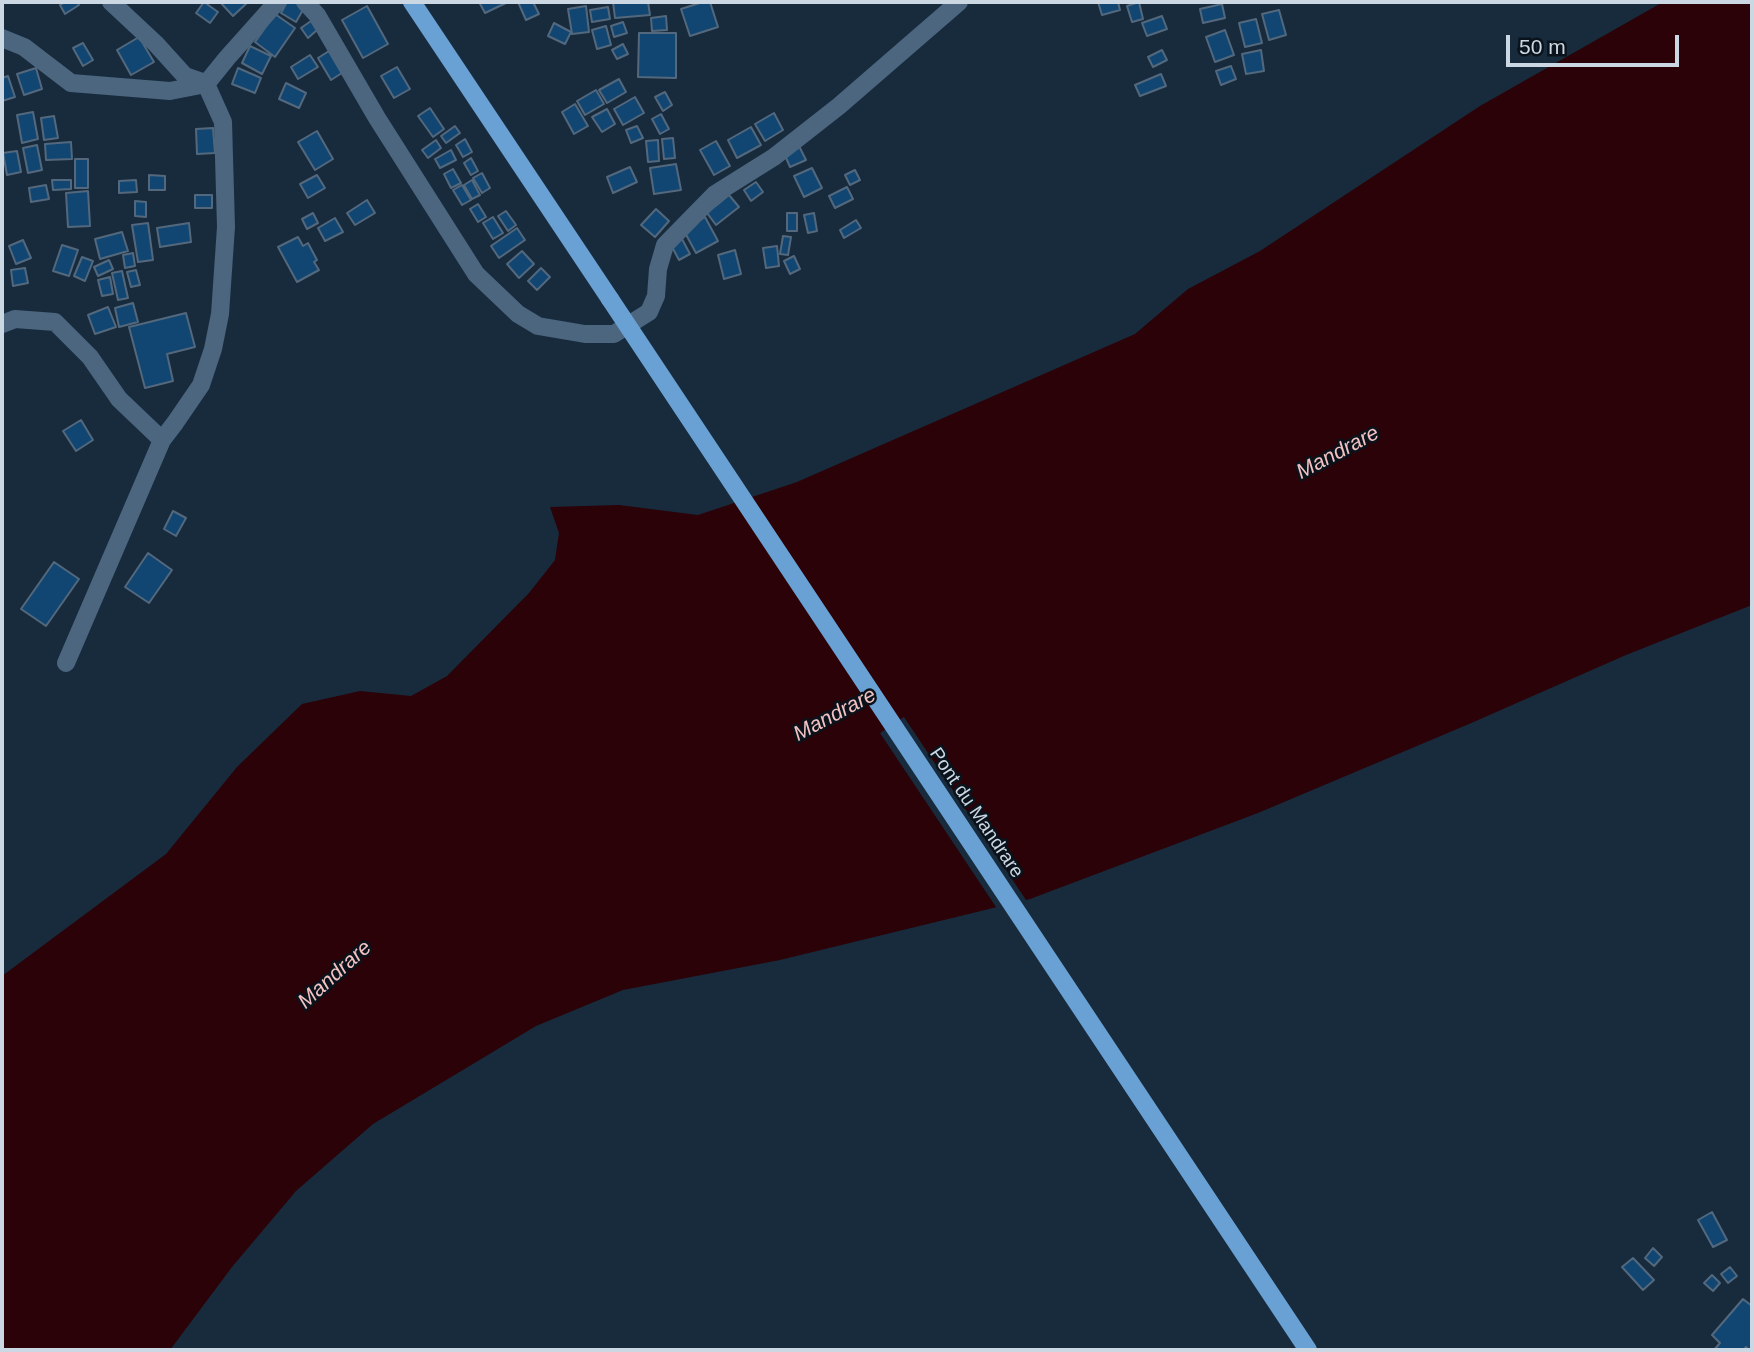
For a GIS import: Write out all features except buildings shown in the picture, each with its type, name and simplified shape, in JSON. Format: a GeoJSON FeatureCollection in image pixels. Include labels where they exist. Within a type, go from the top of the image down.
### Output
{"type":"FeatureCollection","features":[{"type":"Feature","properties":{"kind":"main road","name":"Pont du Mandrare"},"geometry":{"type":"LineString","coordinates":[[412,2],[1308,1350]]}},
{"type":"Feature","properties":{"kind":"street"},"geometry":{"type":"LineString","coordinates":[[66,663],[162,440],[201,385],[213,349],[220,314],[226,226],[223,122],[206,84],[185,76],[156,44],[111,2]]}},
{"type":"Feature","properties":{"kind":"street"},"geometry":{"type":"LineString","coordinates":[[2,38],[24,47],[71,83],[170,91],[206,84],[277,2]]}},
{"type":"Feature","properties":{"kind":"street"},"geometry":{"type":"LineString","coordinates":[[305,2],[317,15],[377,118],[476,274],[518,314],[538,326],[585,334],[614,334],[649,312],[656,296],[658,269],[665,245],[715,194],[774,157],[839,106],[959,2]]}},
{"type":"Feature","properties":{"kind":"street"},"geometry":{"type":"LineString","coordinates":[[2,324],[15,318],[55,322],[90,358],[119,399],[162,440]]}},
{"type":"Feature","properties":{"kind":"water","name":"Mandrare"},"geometry":{"type":"Polygon","coordinates":[[[1663,2],[1752,2],[1752,605],[1626,655],[1258,813],[1030,899],[780,960],[623,990],[536,1026],[373,1124],[296,1191],[232,1267],[170,1350],[2,1350],[2,976],[166,854],[237,767],[302,704],[360,691],[411,696],[447,676],[529,593],[555,560],[559,533],[550,507],[619,505],[698,515],[797,482],[1135,334],[1188,289],[1260,251],[1480,106],[1663,2]]]}},
{"type":"Feature","properties":{"kind":"pier"},"geometry":{"type":"Polygon","coordinates":[[[904,717],[1028,903],[998,910],[880,733],[904,717]]]}}]}
